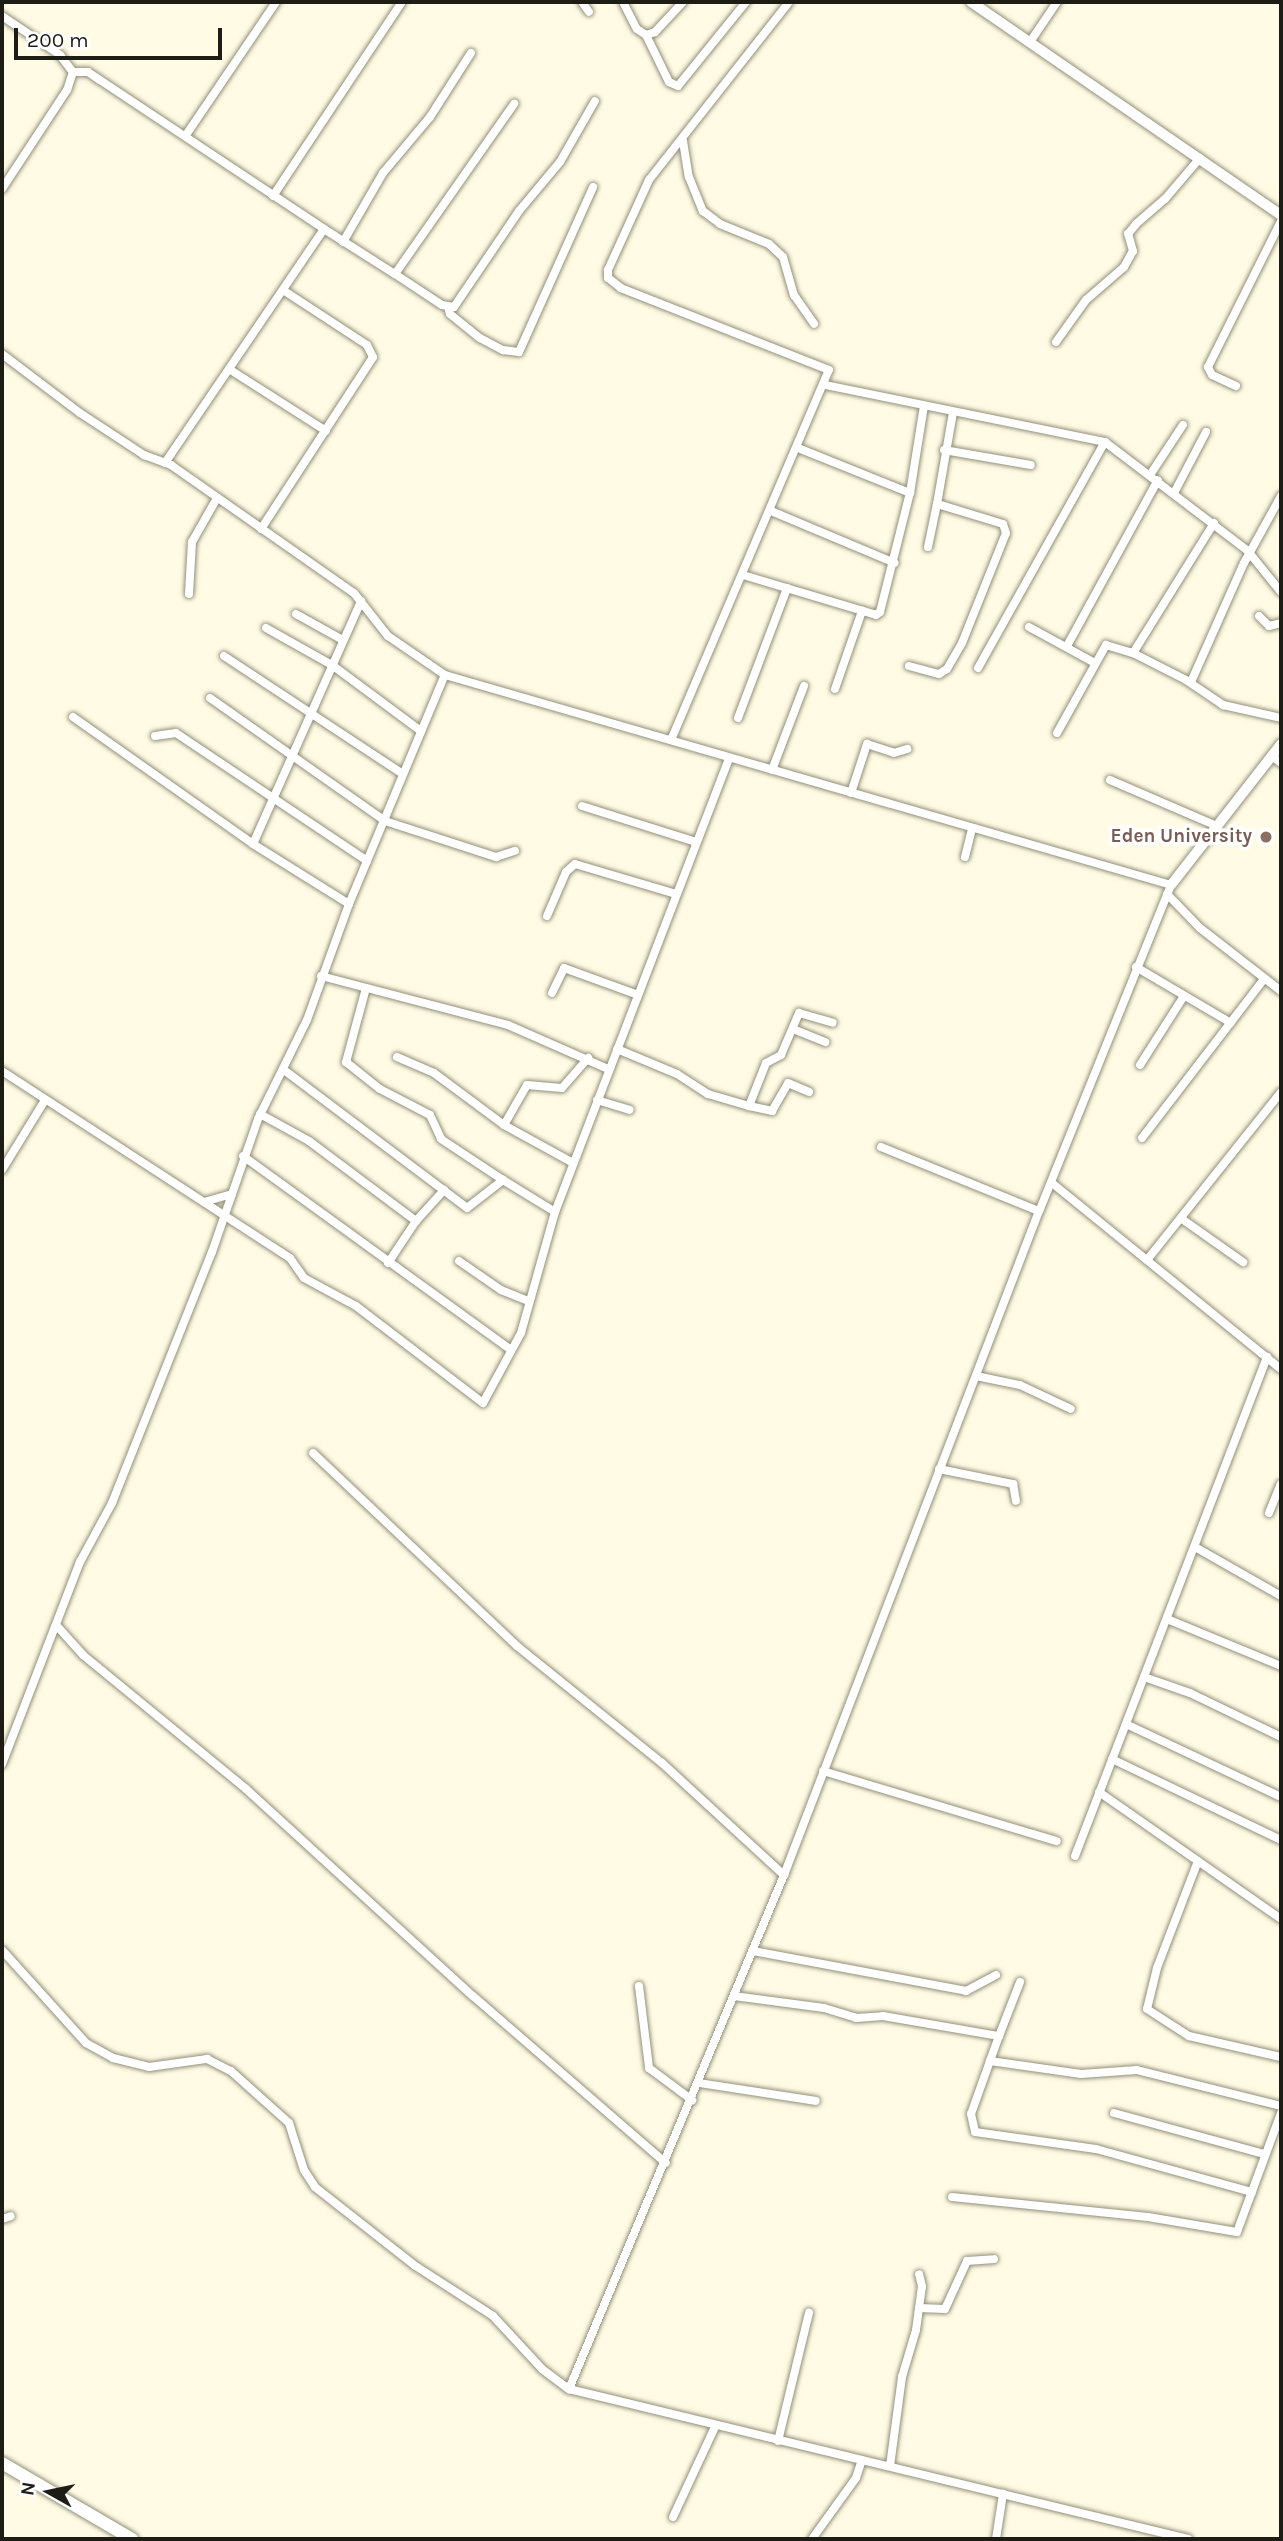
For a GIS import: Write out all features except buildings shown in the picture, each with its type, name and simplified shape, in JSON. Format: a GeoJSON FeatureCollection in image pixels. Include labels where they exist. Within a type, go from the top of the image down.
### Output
{"type":"FeatureCollection","features":[{"type":"Feature","properties":{"kind":"main road"},"geometry":{"type":"LineString","coordinates":[[2,2463],[132,2539]]}},
{"type":"Feature","properties":{"kind":"street"},"geometry":{"type":"LineString","coordinates":[[186,135],[276,2]]}},
{"type":"Feature","properties":{"kind":"street"},"geometry":{"type":"LineString","coordinates":[[273,196],[402,2]]}},
{"type":"Feature","properties":{"kind":"street"},"geometry":{"type":"LineString","coordinates":[[582,2],[589,12]]}},
{"type":"Feature","properties":{"kind":"street"},"geometry":{"type":"LineString","coordinates":[[623,2],[638,29],[646,35],[669,82],[678,86],[746,2]]}},
{"type":"Feature","properties":{"kind":"street"},"geometry":{"type":"LineString","coordinates":[[646,35],[655,32],[683,2]]}},
{"type":"Feature","properties":{"kind":"street"},"geometry":{"type":"LineString","coordinates":[[671,740],[825,385],[826,367],[621,288],[608,278],[610,261],[649,180],[683,141],[789,2]]}},
{"type":"Feature","properties":{"kind":"street"},"geometry":{"type":"LineString","coordinates":[[971,2],[1281,215]]}},
{"type":"Feature","properties":{"kind":"street"},"geometry":{"type":"LineString","coordinates":[[1030,42],[1057,2]]}},
{"type":"Feature","properties":{"kind":"street"},"geometry":{"type":"LineString","coordinates":[[2,16],[60,55],[73,72]]}},
{"type":"Feature","properties":{"kind":"street"},"geometry":{"type":"LineString","coordinates":[[343,242],[383,173],[430,117],[471,53]]}},
{"type":"Feature","properties":{"kind":"street"},"geometry":{"type":"LineString","coordinates":[[73,72],[88,72],[343,242],[448,307],[450,314],[480,338],[514,355],[519,352],[593,187]]}},
{"type":"Feature","properties":{"kind":"street"},"geometry":{"type":"LineString","coordinates":[[2,190],[67,90],[73,72]]}},
{"type":"Feature","properties":{"kind":"street"},"geometry":{"type":"LineString","coordinates":[[448,307],[457,304],[519,211],[560,162],[595,101]]}},
{"type":"Feature","properties":{"kind":"street"},"geometry":{"type":"LineString","coordinates":[[395,274],[514,104]]}},
{"type":"Feature","properties":{"kind":"street"},"geometry":{"type":"LineString","coordinates":[[683,141],[688,177],[703,211],[720,224],[769,244],[783,257],[794,295],[814,324]]}},
{"type":"Feature","properties":{"kind":"street"},"geometry":{"type":"LineString","coordinates":[[1056,342],[1086,300],[1124,267],[1133,252],[1128,236],[1136,223],[1165,199],[1200,158]]}},
{"type":"Feature","properties":{"kind":"street"},"geometry":{"type":"LineString","coordinates":[[1236,386],[1209,374],[1208,367],[1281,221]]}},
{"type":"Feature","properties":{"kind":"street"},"geometry":{"type":"LineString","coordinates":[[164,463],[324,229]]}},
{"type":"Feature","properties":{"kind":"street"},"geometry":{"type":"LineString","coordinates":[[261,528],[370,365],[372,350],[283,290]]}},
{"type":"Feature","properties":{"kind":"street"},"geometry":{"type":"LineString","coordinates":[[2,354],[80,413],[217,498],[362,601],[388,636],[445,675],[971,828],[1169,890],[1200,928],[1281,991]]}},
{"type":"Feature","properties":{"kind":"street"},"geometry":{"type":"LineString","coordinates":[[229,369],[326,431]]}},
{"type":"Feature","properties":{"kind":"street"},"geometry":{"type":"LineString","coordinates":[[825,385],[1105,442],[1250,554],[1281,592]]}},
{"type":"Feature","properties":{"kind":"street"},"geometry":{"type":"LineString","coordinates":[[743,575],[876,615],[883,608],[895,563],[910,494],[924,406]]}},
{"type":"Feature","properties":{"kind":"street"},"geometry":{"type":"LineString","coordinates":[[928,547],[953,411]]}},
{"type":"Feature","properties":{"kind":"street"},"geometry":{"type":"LineString","coordinates":[[1067,646],[1183,425]]}},
{"type":"Feature","properties":{"kind":"street"},"geometry":{"type":"LineString","coordinates":[[1174,493],[1206,432]]}},
{"type":"Feature","properties":{"kind":"street"},"geometry":{"type":"LineString","coordinates":[[978,668],[1014,597],[1105,442]]}},
{"type":"Feature","properties":{"kind":"street"},"geometry":{"type":"LineString","coordinates":[[798,448],[910,494]]}},
{"type":"Feature","properties":{"kind":"street"},"geometry":{"type":"LineString","coordinates":[[944,450],[1031,465]]}},
{"type":"Feature","properties":{"kind":"street"},"geometry":{"type":"LineString","coordinates":[[1191,682],[1250,554],[1281,496]]}},
{"type":"Feature","properties":{"kind":"street"},"geometry":{"type":"LineString","coordinates":[[189,594],[192,542],[217,498]]}},
{"type":"Feature","properties":{"kind":"street"},"geometry":{"type":"LineString","coordinates":[[909,666],[939,674],[947,669],[967,632],[1006,533],[1003,524],[937,504]]}},
{"type":"Feature","properties":{"kind":"street"},"geometry":{"type":"LineString","coordinates":[[771,511],[895,563]]}},
{"type":"Feature","properties":{"kind":"street"},"geometry":{"type":"LineString","coordinates":[[1133,653],[1213,523]]}},
{"type":"Feature","properties":{"kind":"street"},"geometry":{"type":"LineString","coordinates":[[738,718],[787,588]]}},
{"type":"Feature","properties":{"kind":"street"},"geometry":{"type":"LineString","coordinates":[[253,844],[362,601]]}},
{"type":"Feature","properties":{"kind":"street"},"geometry":{"type":"LineString","coordinates":[[835,689],[862,611]]}},
{"type":"Feature","properties":{"kind":"street"},"geometry":{"type":"LineString","coordinates":[[296,614],[343,640]]}},
{"type":"Feature","properties":{"kind":"street"},"geometry":{"type":"LineString","coordinates":[[1259,616],[1269,626],[1281,623]]}},
{"type":"Feature","properties":{"kind":"street"},"geometry":{"type":"LineString","coordinates":[[1029,627],[1095,663]]}},
{"type":"Feature","properties":{"kind":"street"},"geometry":{"type":"LineString","coordinates":[[266,628],[332,666],[421,731]]}},
{"type":"Feature","properties":{"kind":"street"},"geometry":{"type":"LineString","coordinates":[[1058,733],[1107,645],[1133,653],[1191,682],[1223,705],[1281,718]]}},
{"type":"Feature","properties":{"kind":"street"},"geometry":{"type":"LineString","coordinates":[[224,656],[311,710],[403,774]]}},
{"type":"Feature","properties":{"kind":"street"},"geometry":{"type":"LineString","coordinates":[[2,1764],[80,1562],[112,1503],[232,1194],[243,1156],[260,1114],[284,1070],[366,861],[445,675]]}},
{"type":"Feature","properties":{"kind":"street"},"geometry":{"type":"LineString","coordinates":[[772,770],[804,686]]}},
{"type":"Feature","properties":{"kind":"street"},"geometry":{"type":"LineString","coordinates":[[210,698],[385,821],[496,858],[515,851]]}},
{"type":"Feature","properties":{"kind":"street"},"geometry":{"type":"LineString","coordinates":[[73,717],[253,844],[349,904]]}},
{"type":"Feature","properties":{"kind":"street"},"geometry":{"type":"LineString","coordinates":[[155,736],[176,733],[366,861]]}},
{"type":"Feature","properties":{"kind":"street"},"geometry":{"type":"LineString","coordinates":[[851,793],[867,744],[894,753],[907,749]]}},
{"type":"Feature","properties":{"kind":"street"},"geometry":{"type":"LineString","coordinates":[[569,2389],[666,2163],[784,1875],[1039,1211],[1169,890],[1281,744]]}},
{"type":"Feature","properties":{"kind":"street"},"geometry":{"type":"LineString","coordinates":[[1272,756],[1281,763]]}},
{"type":"Feature","properties":{"kind":"street"},"geometry":{"type":"LineString","coordinates":[[2,1071],[290,1258],[304,1278],[356,1306],[480,1402],[485,1401],[521,1333],[555,1212],[729,758]]}},
{"type":"Feature","properties":{"kind":"street"},"geometry":{"type":"LineString","coordinates":[[1110,780],[1217,826]]}},
{"type":"Feature","properties":{"kind":"street"},"geometry":{"type":"LineString","coordinates":[[582,806],[696,842]]}},
{"type":"Feature","properties":{"kind":"street"},"geometry":{"type":"LineString","coordinates":[[965,857],[971,828]]}},
{"type":"Feature","properties":{"kind":"street"},"geometry":{"type":"LineString","coordinates":[[547,916],[566,872],[575,864],[676,894]]}},
{"type":"Feature","properties":{"kind":"street"},"geometry":{"type":"LineString","coordinates":[[1136,967],[1231,1023]]}},
{"type":"Feature","properties":{"kind":"street"},"geometry":{"type":"LineString","coordinates":[[552,993],[564,968],[638,995]]}},
{"type":"Feature","properties":{"kind":"street"},"geometry":{"type":"LineString","coordinates":[[321,976],[508,1025],[608,1069]]}},
{"type":"Feature","properties":{"kind":"street"},"geometry":{"type":"LineString","coordinates":[[1142,1138],[1264,979]]}},
{"type":"Feature","properties":{"kind":"street"},"geometry":{"type":"LineString","coordinates":[[366,988],[346,1062],[380,1089],[430,1115],[441,1139],[555,1212]]}},
{"type":"Feature","properties":{"kind":"street"},"geometry":{"type":"LineString","coordinates":[[1140,1065],[1184,996]]}},
{"type":"Feature","properties":{"kind":"street"},"geometry":{"type":"LineString","coordinates":[[749,1106],[766,1063],[781,1055],[802,1013],[833,1023]]}},
{"type":"Feature","properties":{"kind":"street"},"geometry":{"type":"LineString","coordinates":[[793,1029],[826,1042]]}},
{"type":"Feature","properties":{"kind":"street"},"geometry":{"type":"LineString","coordinates":[[617,1049],[677,1074],[708,1094],[749,1106],[772,1111],[788,1083],[809,1092]]}},
{"type":"Feature","properties":{"kind":"street"},"geometry":{"type":"LineString","coordinates":[[397,1057],[433,1073],[504,1125],[573,1163]]}},
{"type":"Feature","properties":{"kind":"street"},"geometry":{"type":"LineString","coordinates":[[504,1125],[527,1085],[562,1088],[588,1058]]}},
{"type":"Feature","properties":{"kind":"street"},"geometry":{"type":"LineString","coordinates":[[284,1070],[470,1209],[481,1193],[503,1180]]}},
{"type":"Feature","properties":{"kind":"street"},"geometry":{"type":"LineString","coordinates":[[1147,1259],[1182,1219],[1281,1092]]}},
{"type":"Feature","properties":{"kind":"street"},"geometry":{"type":"LineString","coordinates":[[2,1170],[45,1100]]}},
{"type":"Feature","properties":{"kind":"street"},"geometry":{"type":"LineString","coordinates":[[597,1100],[630,1110]]}},
{"type":"Feature","properties":{"kind":"street"},"geometry":{"type":"LineString","coordinates":[[260,1114],[309,1140],[416,1221]]}},
{"type":"Feature","properties":{"kind":"street"},"geometry":{"type":"LineString","coordinates":[[881,1147],[1039,1211]]}},
{"type":"Feature","properties":{"kind":"street"},"geometry":{"type":"LineString","coordinates":[[243,1156],[384,1254],[388,1263],[511,1350]]}},
{"type":"Feature","properties":{"kind":"street"},"geometry":{"type":"LineString","coordinates":[[1052,1182],[1281,1369]]}},
{"type":"Feature","properties":{"kind":"street"},"geometry":{"type":"LineString","coordinates":[[388,1263],[416,1221],[444,1190]]}},
{"type":"Feature","properties":{"kind":"street"},"geometry":{"type":"LineString","coordinates":[[204,1202],[232,1194]]}},
{"type":"Feature","properties":{"kind":"street"},"geometry":{"type":"LineString","coordinates":[[1182,1219],[1243,1262]]}},
{"type":"Feature","properties":{"kind":"street"},"geometry":{"type":"LineString","coordinates":[[459,1261],[501,1290],[528,1301]]}},
{"type":"Feature","properties":{"kind":"street"},"geometry":{"type":"LineString","coordinates":[[1075,1856],[1267,1357]]}},
{"type":"Feature","properties":{"kind":"street"},"geometry":{"type":"LineString","coordinates":[[976,1376],[1020,1385],[1071,1409]]}},
{"type":"Feature","properties":{"kind":"street"},"geometry":{"type":"LineString","coordinates":[[313,1453],[517,1646],[662,1763],[784,1875]]}},
{"type":"Feature","properties":{"kind":"street"},"geometry":{"type":"LineString","coordinates":[[939,1469],[1013,1485],[1016,1501]]}},
{"type":"Feature","properties":{"kind":"street"},"geometry":{"type":"LineString","coordinates":[[1269,1513],[1281,1484]]}},
{"type":"Feature","properties":{"kind":"street"},"geometry":{"type":"LineString","coordinates":[[1195,1547],[1281,1596]]}},
{"type":"Feature","properties":{"kind":"street"},"geometry":{"type":"LineString","coordinates":[[1167,1619],[1281,1666]]}},
{"type":"Feature","properties":{"kind":"street"},"geometry":{"type":"LineString","coordinates":[[57,1626],[83,1655],[247,1789],[473,1996],[666,2163]]}},
{"type":"Feature","properties":{"kind":"street"},"geometry":{"type":"LineString","coordinates":[[1144,1677],[1190,1693],[1281,1737]]}},
{"type":"Feature","properties":{"kind":"street"},"geometry":{"type":"LineString","coordinates":[[1126,1724],[1281,1797]]}},
{"type":"Feature","properties":{"kind":"street"},"geometry":{"type":"LineString","coordinates":[[1112,1759],[1281,1840]]}},
{"type":"Feature","properties":{"kind":"street"},"geometry":{"type":"LineString","coordinates":[[824,1771],[1057,1841]]}},
{"type":"Feature","properties":{"kind":"street"},"geometry":{"type":"LineString","coordinates":[[1100,1792],[1281,1919]]}},
{"type":"Feature","properties":{"kind":"street"},"geometry":{"type":"LineString","coordinates":[[1198,1861],[1157,1968],[1147,2009],[1189,2036],[1281,2057]]}},
{"type":"Feature","properties":{"kind":"street"},"geometry":{"type":"LineString","coordinates":[[2,1950],[86,2043],[113,2058],[149,2067],[207,2059],[231,2071],[289,2123],[304,2170],[315,2187],[414,2265],[484,2309],[542,2370],[569,2389],[715,2427],[890,2466],[1188,2539]]}},
{"type":"Feature","properties":{"kind":"street"},"geometry":{"type":"LineString","coordinates":[[753,1951],[966,1991],[996,1975]]}},
{"type":"Feature","properties":{"kind":"street"},"geometry":{"type":"LineString","coordinates":[[1020,1982],[969,2121],[975,2132],[1096,2149],[1252,2192]]}},
{"type":"Feature","properties":{"kind":"street"},"geometry":{"type":"LineString","coordinates":[[639,1986],[649,2068],[692,2100]]}},
{"type":"Feature","properties":{"kind":"street"},"geometry":{"type":"LineString","coordinates":[[734,1996],[824,2008],[853,2018],[883,2016],[999,2036]]}},
{"type":"Feature","properties":{"kind":"street"},"geometry":{"type":"LineString","coordinates":[[990,2062],[1081,2074],[1137,2070],[1281,2106]]}},
{"type":"Feature","properties":{"kind":"street"},"geometry":{"type":"LineString","coordinates":[[699,2083],[816,2101]]}},
{"type":"Feature","properties":{"kind":"street"},"geometry":{"type":"LineString","coordinates":[[1114,2113],[1264,2154]]}},
{"type":"Feature","properties":{"kind":"street"},"geometry":{"type":"LineString","coordinates":[[952,2197],[1148,2217],[1235,2232],[1281,2113]]}},
{"type":"Feature","properties":{"kind":"street"},"geometry":{"type":"LineString","coordinates":[[2,2219],[11,2217]]}},
{"type":"Feature","properties":{"kind":"street"},"geometry":{"type":"LineString","coordinates":[[919,2308],[946,2309],[967,2261],[994,2259]]}},
{"type":"Feature","properties":{"kind":"street"},"geometry":{"type":"LineString","coordinates":[[890,2466],[902,2377],[919,2308],[919,2274]]}},
{"type":"Feature","properties":{"kind":"street"},"geometry":{"type":"LineString","coordinates":[[778,2441],[808,2313]]}},
{"type":"Feature","properties":{"kind":"street"},"geometry":{"type":"LineString","coordinates":[[673,2516],[715,2427]]}},
{"type":"Feature","properties":{"kind":"street"},"geometry":{"type":"LineString","coordinates":[[812,2539],[856,2478],[862,2460]]}},
{"type":"Feature","properties":{"kind":"street"},"geometry":{"type":"LineString","coordinates":[[996,2539],[1003,2494]]}},
{"type":"Feature","properties":{"kind":"place","name":"Eden University"},"geometry":{"type":"Point","coordinates":[1266,837]}}]}
